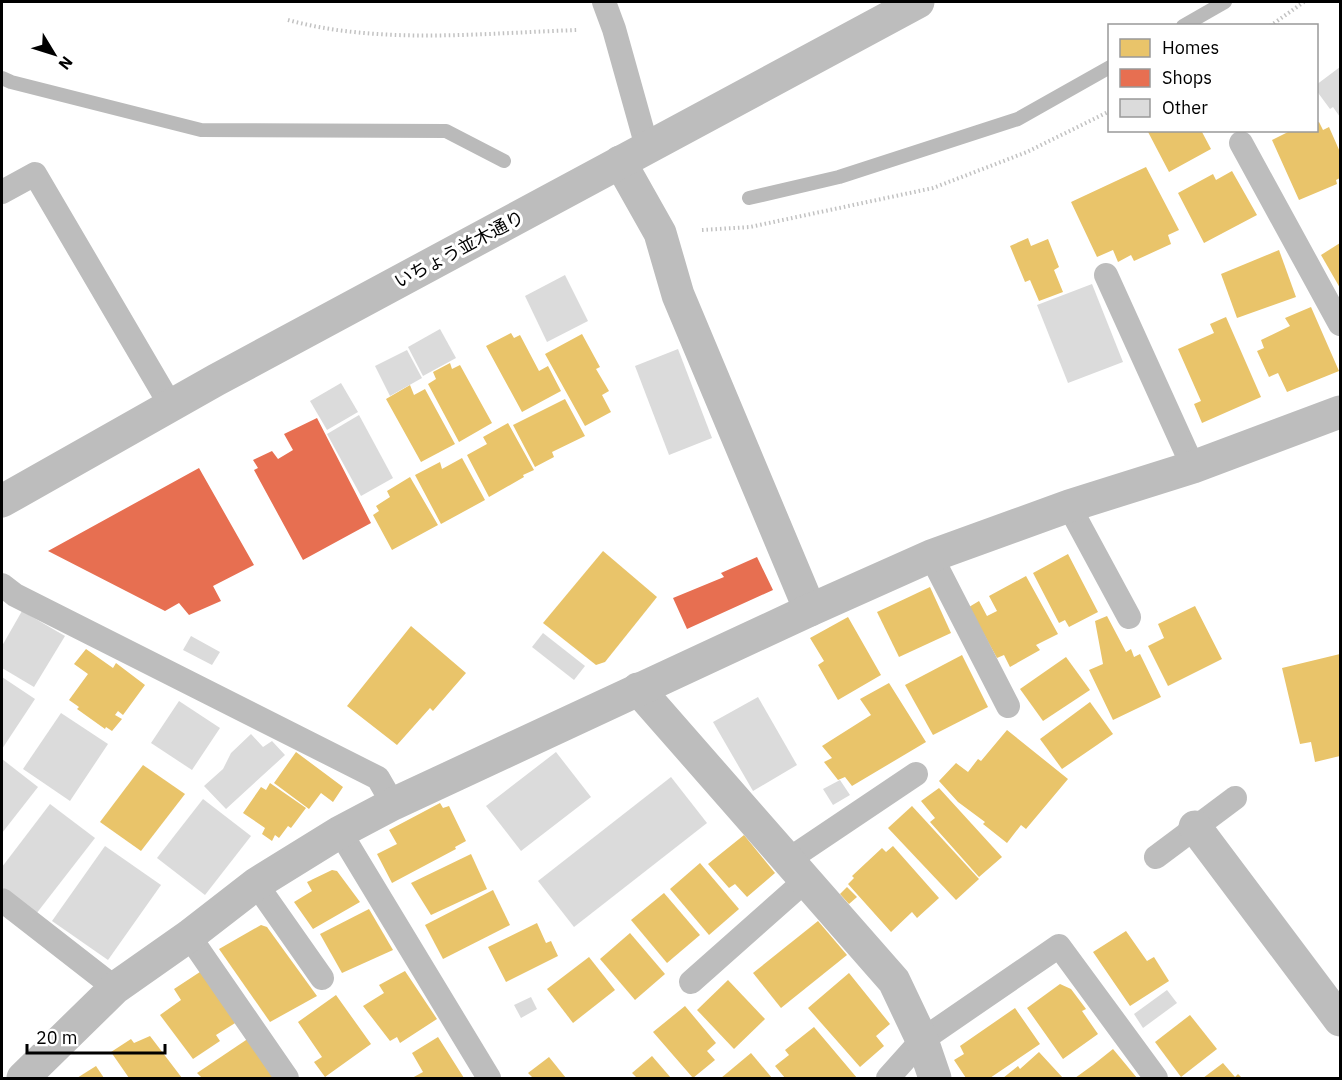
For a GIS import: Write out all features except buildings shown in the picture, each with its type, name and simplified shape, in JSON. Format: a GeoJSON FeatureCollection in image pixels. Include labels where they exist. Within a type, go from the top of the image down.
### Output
{"type":"FeatureCollection","features":[{"type":"Feature","properties":{"kind":"street","name":"いちょう並木通り"},"geometry":{"type":"LineString","coordinates":[[2,501],[171,406],[918,2]]}},
{"type":"Feature","properties":{"kind":"street"},"geometry":{"type":"LineString","coordinates":[[634,154],[678,295],[810,610]]}},
{"type":"Feature","properties":{"kind":"street"},"geometry":{"type":"LineString","coordinates":[[23,1078],[115,988],[189,936],[256,884],[340,832],[393,804],[638,689],[931,556],[1069,506],[1193,467],[1341,411]]}},
{"type":"Feature","properties":{"kind":"street"},"geometry":{"type":"LineString","coordinates":[[638,689],[894,981],[922,1040],[935,1078]]}},
{"type":"Feature","properties":{"kind":"street"},"geometry":{"type":"LineString","coordinates":[[1195,827],[1341,1020]]}},
{"type":"Feature","properties":{"kind":"lane"},"geometry":{"type":"LineString","coordinates":[[604,2],[614,30],[634,154]]}},
{"type":"Feature","properties":{"kind":"lane"},"geometry":{"type":"LineString","coordinates":[[1241,143],[1341,324]]}},
{"type":"Feature","properties":{"kind":"lane"},"geometry":{"type":"LineString","coordinates":[[2,192],[35,174],[171,406]]}},
{"type":"Feature","properties":{"kind":"lane"},"geometry":{"type":"LineString","coordinates":[[1106,275],[1193,467]]}},
{"type":"Feature","properties":{"kind":"lane"},"geometry":{"type":"LineString","coordinates":[[1069,506],[1129,617]]}},
{"type":"Feature","properties":{"kind":"lane"},"geometry":{"type":"LineString","coordinates":[[931,556],[1008,706]]}},
{"type":"Feature","properties":{"kind":"lane"},"geometry":{"type":"LineString","coordinates":[[2,585],[15,595],[378,778],[393,804]]}},
{"type":"Feature","properties":{"kind":"lane"},"geometry":{"type":"LineString","coordinates":[[691,982],[797,870],[916,774]]}},
{"type":"Feature","properties":{"kind":"lane"},"geometry":{"type":"LineString","coordinates":[[1156,857],[1235,798]]}},
{"type":"Feature","properties":{"kind":"lane"},"geometry":{"type":"LineString","coordinates":[[340,832],[489,1078]]}},
{"type":"Feature","properties":{"kind":"lane"},"geometry":{"type":"LineString","coordinates":[[256,884],[322,978]]}},
{"type":"Feature","properties":{"kind":"lane"},"geometry":{"type":"LineString","coordinates":[[2,900],[115,988]]}},
{"type":"Feature","properties":{"kind":"lane"},"geometry":{"type":"LineString","coordinates":[[189,936],[287,1078]]}},
{"type":"Feature","properties":{"kind":"lane"},"geometry":{"type":"LineString","coordinates":[[888,1078],[922,1040],[1059,946],[1156,1078]]}},
{"type":"Feature","properties":{"kind":"path"},"geometry":{"type":"LineString","coordinates":[[1273,24],[1304,2]]}},
{"type":"Feature","properties":{"kind":"path"},"geometry":{"type":"LineString","coordinates":[[288,20],[319,28],[408,35],[614,30]]}},
{"type":"Feature","properties":{"kind":"path"},"geometry":{"type":"LineString","coordinates":[[660,233],[750,227],[933,188],[1027,152],[1108,112]]}},
{"type":"Feature","properties":{"kind":"waterway"},"geometry":{"type":"LineString","coordinates":[[1186,24],[1225,2]]}},
{"type":"Feature","properties":{"kind":"waterway"},"geometry":{"type":"LineString","coordinates":[[749,198],[839,177],[1018,119],[1108,68]]}},
{"type":"Feature","properties":{"kind":"waterway"},"geometry":{"type":"LineString","coordinates":[[2,78],[201,130],[446,131],[504,161]]}}]}
